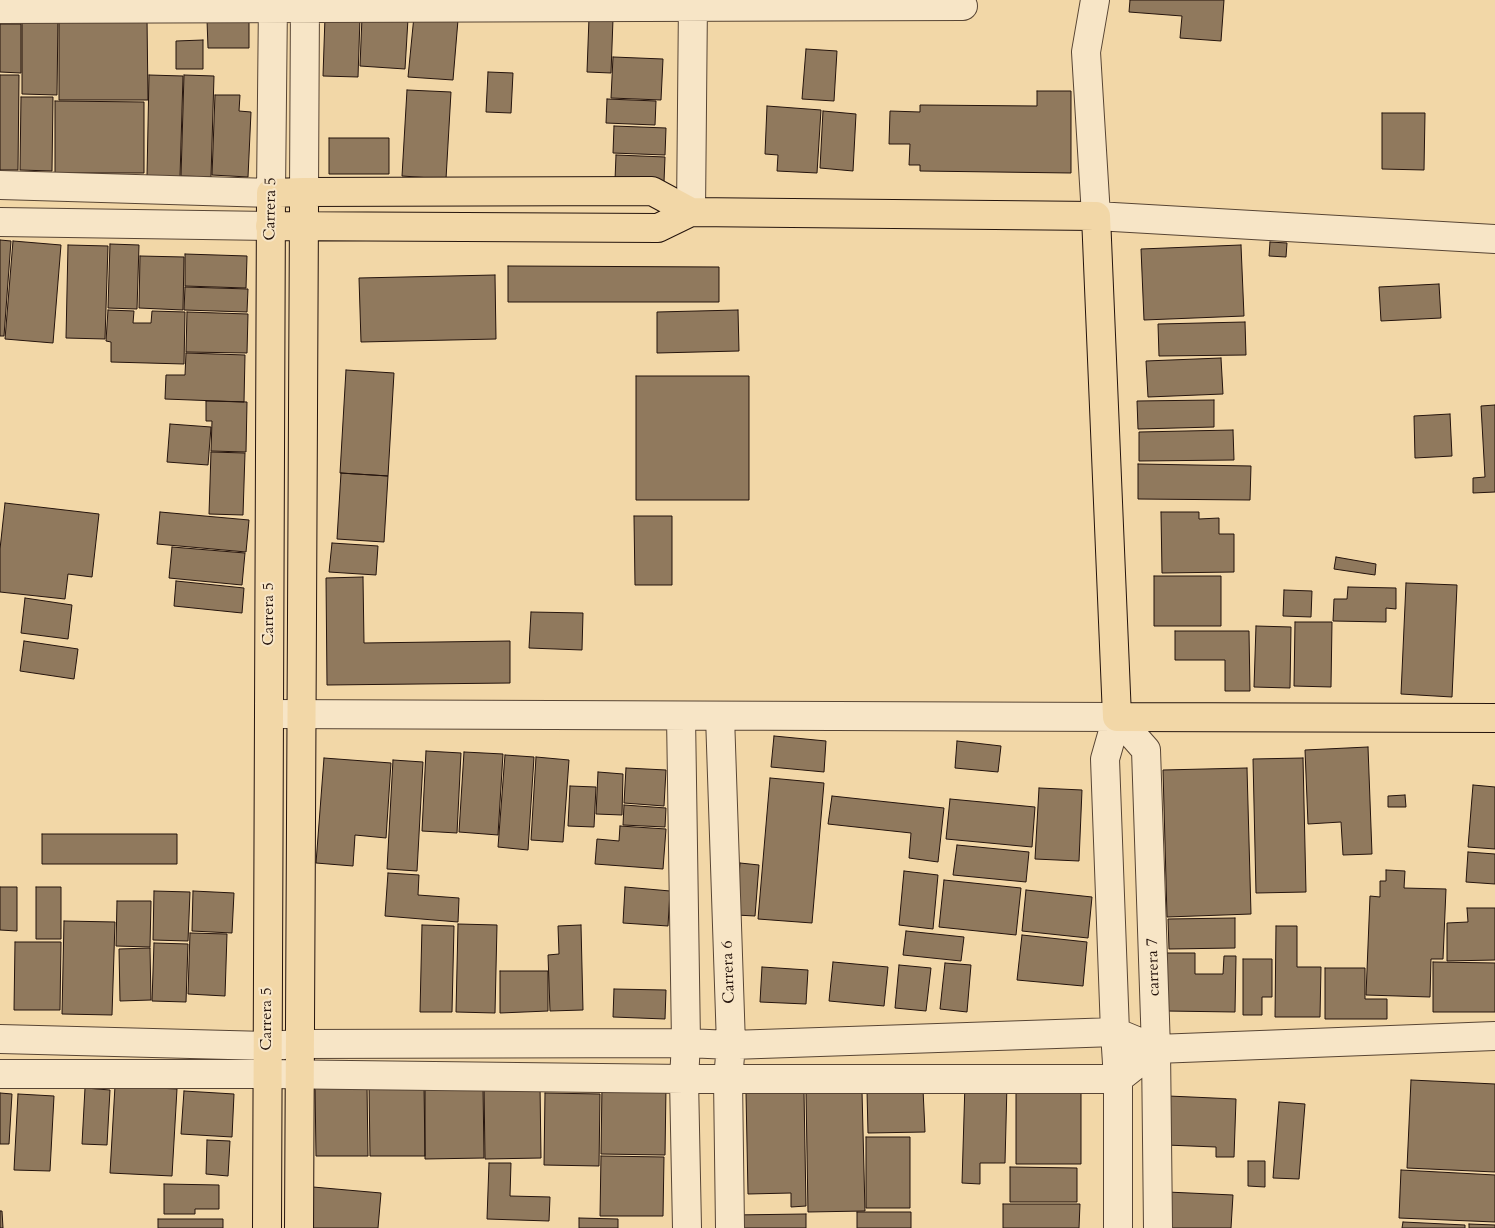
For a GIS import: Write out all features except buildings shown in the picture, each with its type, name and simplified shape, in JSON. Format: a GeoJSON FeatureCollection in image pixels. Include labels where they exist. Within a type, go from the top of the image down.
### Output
{"type":"FeatureCollection","features":[{"type":"Feature","properties":{"kind":"main road"},"geometry":{"type":"LineString","coordinates":[[271,193],[652,191],[691,212]]}},
{"type":"Feature","properties":{"kind":"main road","name":"Carrera 5"},"geometry":{"type":"LineString","coordinates":[[299,1228],[304,192]]}},
{"type":"Feature","properties":{"kind":"main road","name":"Carrera 5"},"geometry":{"type":"LineString","coordinates":[[267,1228],[271,193]]}},
{"type":"Feature","properties":{"kind":"main road"},"geometry":{"type":"LineString","coordinates":[[270,226],[658,228],[691,212],[1096,216],[1117,717],[1495,718]]}},
{"type":"Feature","properties":{"kind":"street"},"geometry":{"type":"LineString","coordinates":[[1095,0],[1086,52],[1096,216],[1495,238]]}},
{"type":"Feature","properties":{"kind":"street"},"geometry":{"type":"LineString","coordinates":[[691,212],[693,3]]}},
{"type":"Feature","properties":{"kind":"street"},"geometry":{"type":"LineString","coordinates":[[0,9],[273,4],[693,3],[963,6]]}},
{"type":"Feature","properties":{"kind":"street","name":"Carrera 5"},"geometry":{"type":"LineString","coordinates":[[271,193],[273,4]]}},
{"type":"Feature","properties":{"kind":"street","name":"Carrera 5"},"geometry":{"type":"LineString","coordinates":[[304,192],[305,4]]}},
{"type":"Feature","properties":{"kind":"street"},"geometry":{"type":"LineString","coordinates":[[0,185],[271,193]]}},
{"type":"Feature","properties":{"kind":"street"},"geometry":{"type":"LineString","coordinates":[[0,222],[270,226]]}},
{"type":"Feature","properties":{"kind":"street"},"geometry":{"type":"LineString","coordinates":[[269,714],[1117,717],[1106,759],[1118,1079],[1118,1228]]}},
{"type":"Feature","properties":{"kind":"street"},"geometry":{"type":"LineString","coordinates":[[681,716],[687,1228]]}},
{"type":"Feature","properties":{"kind":"street","name":"Carrera 6"},"geometry":{"type":"LineString","coordinates":[[720,716],[731,1045],[728,1079],[730,1228]]}},
{"type":"Feature","properties":{"kind":"street","name":"carrera 7"},"geometry":{"type":"LineString","coordinates":[[1117,717],[1146,750],[1156,1049],[1158,1228]]}},
{"type":"Feature","properties":{"kind":"street"},"geometry":{"type":"LineString","coordinates":[[0,1040],[267,1046],[300,1044],[686,1043],[731,1045],[1115,1032],[1156,1049],[1495,1036]]}},
{"type":"Feature","properties":{"kind":"street"},"geometry":{"type":"LineString","coordinates":[[0,1074],[300,1074],[684,1079],[1118,1079],[1156,1049]]}}]}
